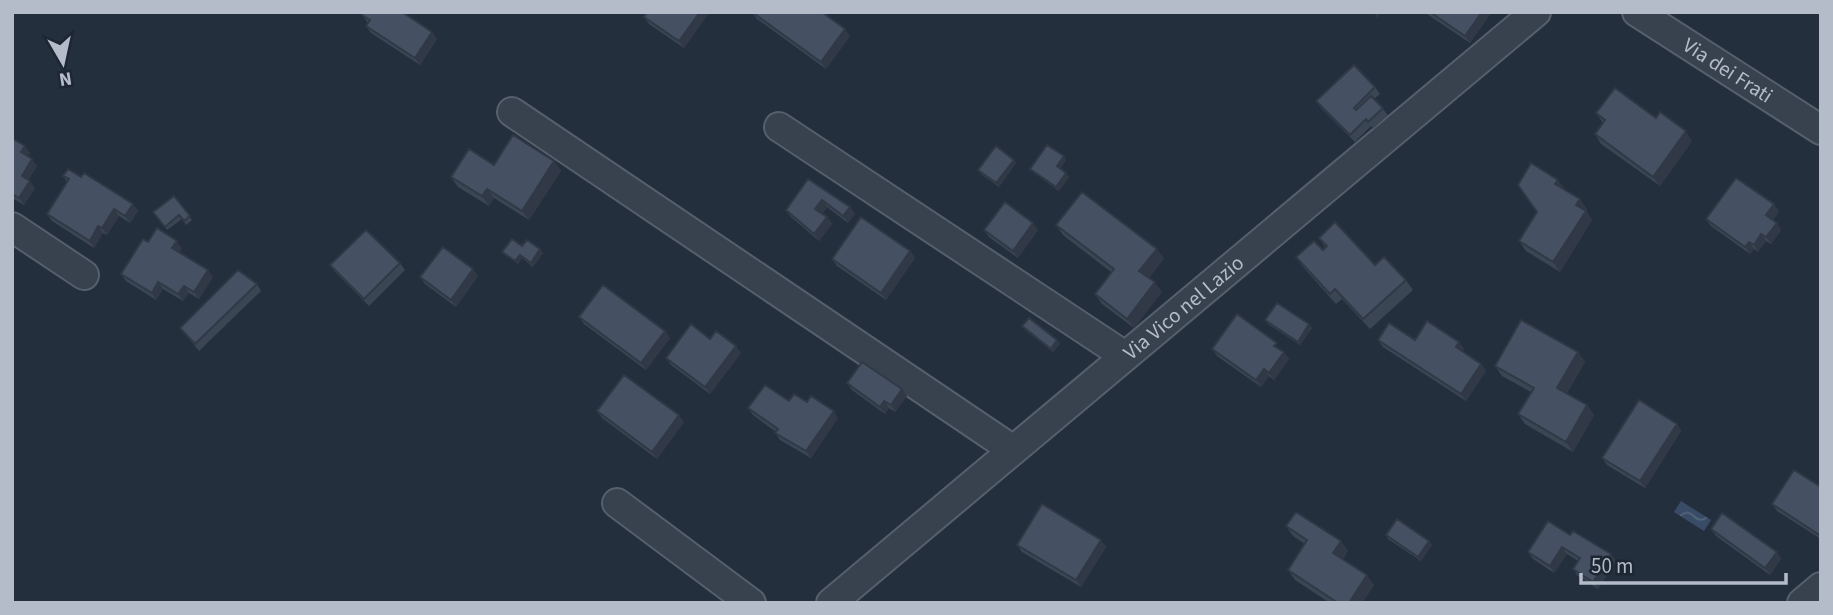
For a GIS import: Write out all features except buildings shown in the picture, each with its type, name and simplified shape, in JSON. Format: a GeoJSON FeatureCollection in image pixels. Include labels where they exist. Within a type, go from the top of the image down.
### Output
{"type":"FeatureCollection","features":[{"type":"Feature","properties":{"kind":"street","name":"Via Vico nel Lazio"},"geometry":{"type":"LineString","coordinates":[[831,603],[1536,12]]}},
{"type":"Feature","properties":{"kind":"street","name":"Via dei Frati"},"geometry":{"type":"LineString","coordinates":[[1637,12],[1821,130]]}},
{"type":"Feature","properties":{"kind":"street"},"geometry":{"type":"LineString","coordinates":[[512,112],[1013,450]]}},
{"type":"Feature","properties":{"kind":"street"},"geometry":{"type":"LineString","coordinates":[[779,127],[1125,356]]}},
{"type":"Feature","properties":{"kind":"street"},"geometry":{"type":"LineString","coordinates":[[12,227],[83,275]]}},
{"type":"Feature","properties":{"kind":"street"},"geometry":{"type":"LineString","coordinates":[[617,503],[751,603]]}},
{"type":"Feature","properties":{"kind":"street"},"geometry":{"type":"LineString","coordinates":[[1802,603],[1821,587]]}},
{"type":"Feature","properties":{"kind":"water"},"geometry":{"type":"Polygon","coordinates":[[[1681,501],[1711,520],[1704,531],[1674,512],[1681,501]]]}}]}
